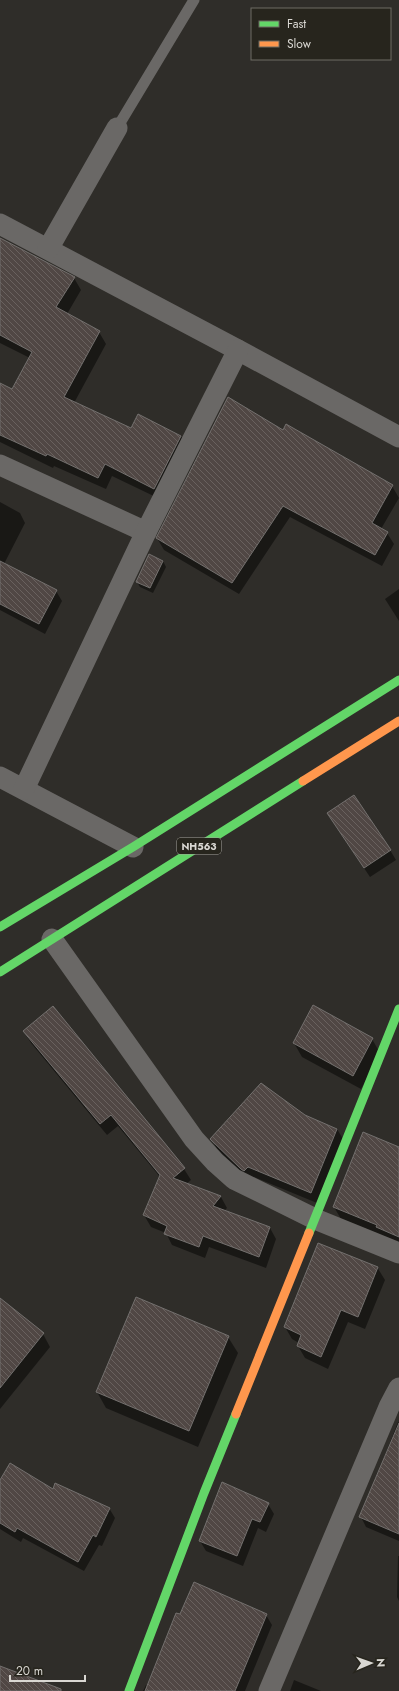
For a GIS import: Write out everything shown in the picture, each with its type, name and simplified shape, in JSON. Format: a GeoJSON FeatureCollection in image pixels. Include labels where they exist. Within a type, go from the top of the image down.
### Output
{"type":"FeatureCollection","features":[{"type":"Feature","properties":{"kind":"main road","name":"NH563"},"geometry":{"type":"LineString","coordinates":[[0,927],[133,847],[399,680]]}},
{"type":"Feature","properties":{"kind":"main road","name":"NH563"},"geometry":{"type":"LineString","coordinates":[[0,972],[399,721]]}},
{"type":"Feature","properties":{"kind":"main road"},"geometry":{"type":"LineString","coordinates":[[129,1691],[204,1493],[399,1009]]}},
{"type":"Feature","properties":{"kind":"street"},"geometry":{"type":"LineString","coordinates":[[48,249],[117,128]]}},
{"type":"Feature","properties":{"kind":"street"},"geometry":{"type":"LineString","coordinates":[[0,224],[399,437]]}},
{"type":"Feature","properties":{"kind":"street"},"geometry":{"type":"LineString","coordinates":[[24,789],[146,532],[238,350]]}},
{"type":"Feature","properties":{"kind":"street"},"geometry":{"type":"LineString","coordinates":[[0,465],[146,532]]}},
{"type":"Feature","properties":{"kind":"street"},"geometry":{"type":"LineString","coordinates":[[0,778],[24,789],[133,847]]}},
{"type":"Feature","properties":{"kind":"street"},"geometry":{"type":"LineString","coordinates":[[52,939],[194,1139],[215,1162],[234,1178],[315,1219],[399,1253]]}},
{"type":"Feature","properties":{"kind":"street"},"geometry":{"type":"LineString","coordinates":[[269,1691],[389,1407],[399,1388]]}},
{"type":"Feature","properties":{"kind":"lane"},"geometry":{"type":"LineString","coordinates":[[117,128],[194,0]]}},
{"type":"Feature","properties":{"kind":"building"},"geometry":{"type":"Polygon","coordinates":[[[0,238],[75,277],[56,307],[100,331],[64,397],[131,428],[138,414],[181,436],[154,489],[105,464],[98,478],[47,454],[46,456],[0,435],[0,383],[12,389],[32,352],[0,335],[0,238]]]}},
{"type":"Feature","properties":{"kind":"building"},"geometry":{"type":"Polygon","coordinates":[[[228,397],[283,430],[286,424],[393,485],[372,523],[388,532],[375,555],[283,506],[232,583],[156,538],[228,397]]]}},
{"type":"Feature","properties":{"kind":"building"},"geometry":{"type":"Polygon","coordinates":[[[149,554],[163,561],[150,588],[136,582],[149,554]]]}},
{"type":"Feature","properties":{"kind":"building"},"geometry":{"type":"Polygon","coordinates":[[[0,561],[57,590],[39,624],[0,604],[0,561]]]}},
{"type":"Feature","properties":{"kind":"building"},"geometry":{"type":"Polygon","coordinates":[[[354,795],[391,850],[364,868],[327,813],[354,795]]]}},
{"type":"Feature","properties":{"kind":"building"},"geometry":{"type":"Polygon","coordinates":[[[313,1005],[373,1038],[353,1076],[293,1043],[313,1005]]]}},
{"type":"Feature","properties":{"kind":"building"},"geometry":{"type":"Polygon","coordinates":[[[53,1006],[185,1168],[173,1178],[221,1196],[213,1206],[270,1227],[259,1257],[203,1236],[199,1247],[164,1234],[167,1226],[143,1215],[160,1175],[111,1115],[100,1124],[23,1031],[53,1006]]]}},
{"type":"Feature","properties":{"kind":"building"},"geometry":{"type":"Polygon","coordinates":[[[261,1083],[305,1115],[337,1129],[311,1193],[248,1167],[244,1171],[210,1139],[261,1083]]]}},
{"type":"Feature","properties":{"kind":"building"},"geometry":{"type":"Polygon","coordinates":[[[363,1132],[399,1147],[399,1237],[376,1227],[377,1225],[333,1207],[363,1132]]]}},
{"type":"Feature","properties":{"kind":"building"},"geometry":{"type":"Polygon","coordinates":[[[318,1243],[378,1267],[358,1317],[341,1310],[321,1357],[297,1346],[301,1335],[284,1327],[318,1243]]]}},
{"type":"Feature","properties":{"kind":"building"},"geometry":{"type":"Polygon","coordinates":[[[136,1297],[229,1336],[189,1431],[96,1392],[136,1297]]]}},
{"type":"Feature","properties":{"kind":"building"},"geometry":{"type":"Polygon","coordinates":[[[0,1298],[44,1333],[0,1388],[0,1298]]]}},
{"type":"Feature","properties":{"kind":"building"},"geometry":{"type":"Polygon","coordinates":[[[399,1423],[399,1534],[359,1517],[399,1423]]]}},
{"type":"Feature","properties":{"kind":"building"},"geometry":{"type":"Polygon","coordinates":[[[10,1463],[53,1489],[55,1483],[110,1508],[96,1537],[93,1535],[78,1562],[17,1528],[15,1532],[0,1523],[0,1480],[10,1463]]]}},
{"type":"Feature","properties":{"kind":"building"},"geometry":{"type":"Polygon","coordinates":[[[222,1482],[269,1503],[260,1522],[252,1519],[237,1556],[199,1541],[222,1482]]]}},
{"type":"Feature","properties":{"kind":"building"},"geometry":{"type":"Polygon","coordinates":[[[194,1582],[267,1614],[235,1691],[145,1691],[176,1613],[180,1614],[194,1582]]]}},
{"type":"Feature","properties":{"kind":"building"},"geometry":{"type":"Polygon","coordinates":[[[0,1666],[61,1689],[61,1691],[0,1691],[0,1666]]]}},
{"type":"Feature","properties":{"kind":"traffic: fast"},"geometry":{"type":"LineString","coordinates":[[0,927],[133,847],[399,680]]}},
{"type":"Feature","properties":{"kind":"traffic: fast"},"geometry":{"type":"LineString","coordinates":[[0,972],[303,781]]}},
{"type":"Feature","properties":{"kind":"traffic: fast"},"geometry":{"type":"LineString","coordinates":[[309,1233],[399,1009]]}},
{"type":"Feature","properties":{"kind":"traffic: fast"},"geometry":{"type":"LineString","coordinates":[[129,1691],[204,1493],[236,1414]]}},
{"type":"Feature","properties":{"kind":"traffic: slow"},"geometry":{"type":"LineString","coordinates":[[303,781],[399,721]]}},
{"type":"Feature","properties":{"kind":"traffic: slow"},"geometry":{"type":"LineString","coordinates":[[236,1414],[309,1233]]}}]}
